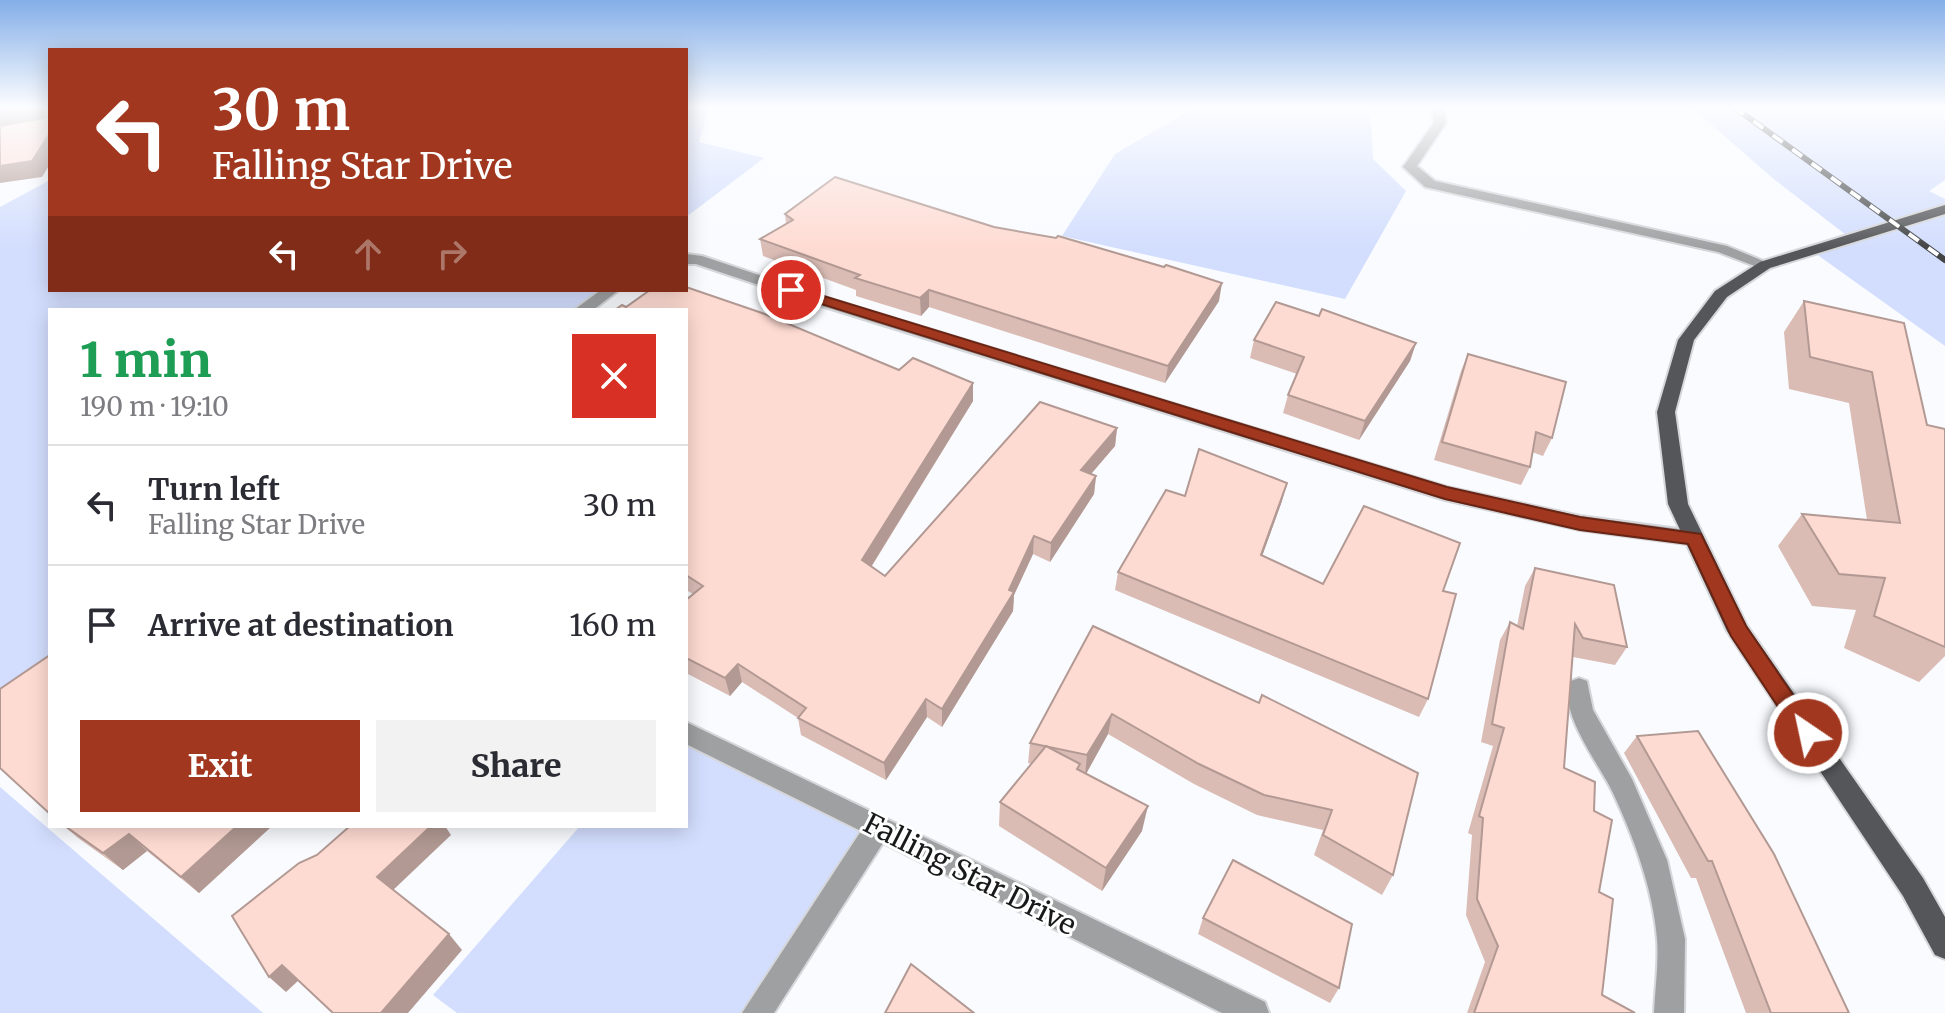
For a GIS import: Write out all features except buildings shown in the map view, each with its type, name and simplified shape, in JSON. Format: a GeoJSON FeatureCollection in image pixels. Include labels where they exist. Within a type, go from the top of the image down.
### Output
{"type":"FeatureCollection","features":[{"type":"Feature","properties":{"kind":"main road"},"geometry":{"type":"LineString","coordinates":[[1945,209],[1765,265],[1721,294],[1686,340],[1666,412],[1678,504],[1738,631],[1913,887],[1945,945]]}},
{"type":"Feature","properties":{"kind":"street"},"geometry":{"type":"LineString","coordinates":[[1419,154],[1410,167],[1430,184],[1722,249],[1765,265]]}},
{"type":"Feature","properties":{"kind":"street"},"geometry":{"type":"LineString","coordinates":[[688,259],[697,259],[818,300],[1445,493],[1580,523],[1694,538]]}},
{"type":"Feature","properties":{"kind":"street"},"geometry":{"type":"LineString","coordinates":[[585,308],[608,292]]}},
{"type":"Feature","properties":{"kind":"street"},"geometry":{"type":"LineString","coordinates":[[1579,688],[1581,711],[1623,787],[1654,860],[1671,939],[1669,1013]]}},
{"type":"Feature","properties":{"kind":"street","name":"Falling Star Drive"},"geometry":{"type":"LineString","coordinates":[[688,733],[1254,1013]]}},
{"type":"Feature","properties":{"kind":"street"},"geometry":{"type":"LineString","coordinates":[[757,1013],[878,828]]}},
{"type":"Feature","properties":{"kind":"shaded area"},"geometry":{"type":"Polygon","coordinates":[[[688,154],[749,154],[764,158],[688,215],[688,154]]]}},
{"type":"Feature","properties":{"kind":"shaded area"},"geometry":{"type":"Polygon","coordinates":[[[1115,154],[1373,154],[1373,159],[1406,191],[1345,299],[1062,236],[1115,154]]]}},
{"type":"Feature","properties":{"kind":"shaded area"},"geometry":{"type":"Polygon","coordinates":[[[1745,154],[1945,154],[1945,180],[1929,191],[1945,199],[1945,346],[1812,251],[1850,238],[1745,154]]]}},
{"type":"Feature","properties":{"kind":"shaded area"},"geometry":{"type":"Polygon","coordinates":[[[48,181],[48,292],[608,292],[585,308],[48,308],[48,682],[0,715],[0,207],[48,181]]]}},
{"type":"Feature","properties":{"kind":"shaded area"},"geometry":{"type":"Polygon","coordinates":[[[688,733],[878,828],[757,1013],[457,1013],[433,995],[578,828],[688,828],[688,733]]]}},
{"type":"Feature","properties":{"kind":"shaded area"},"geometry":{"type":"Polygon","coordinates":[[[0,787],[263,1013],[0,1013],[0,787]]]}},
{"type":"Feature","properties":{"kind":"railway"},"geometry":{"type":"LineString","coordinates":[[1799,154],[1945,260]]}},
{"type":"Feature","properties":{"kind":"route"},"geometry":{"type":"LineString","coordinates":[[791,290],[1445,493],[1580,523],[1694,538],[1738,631],[1808,733]]}}]}
